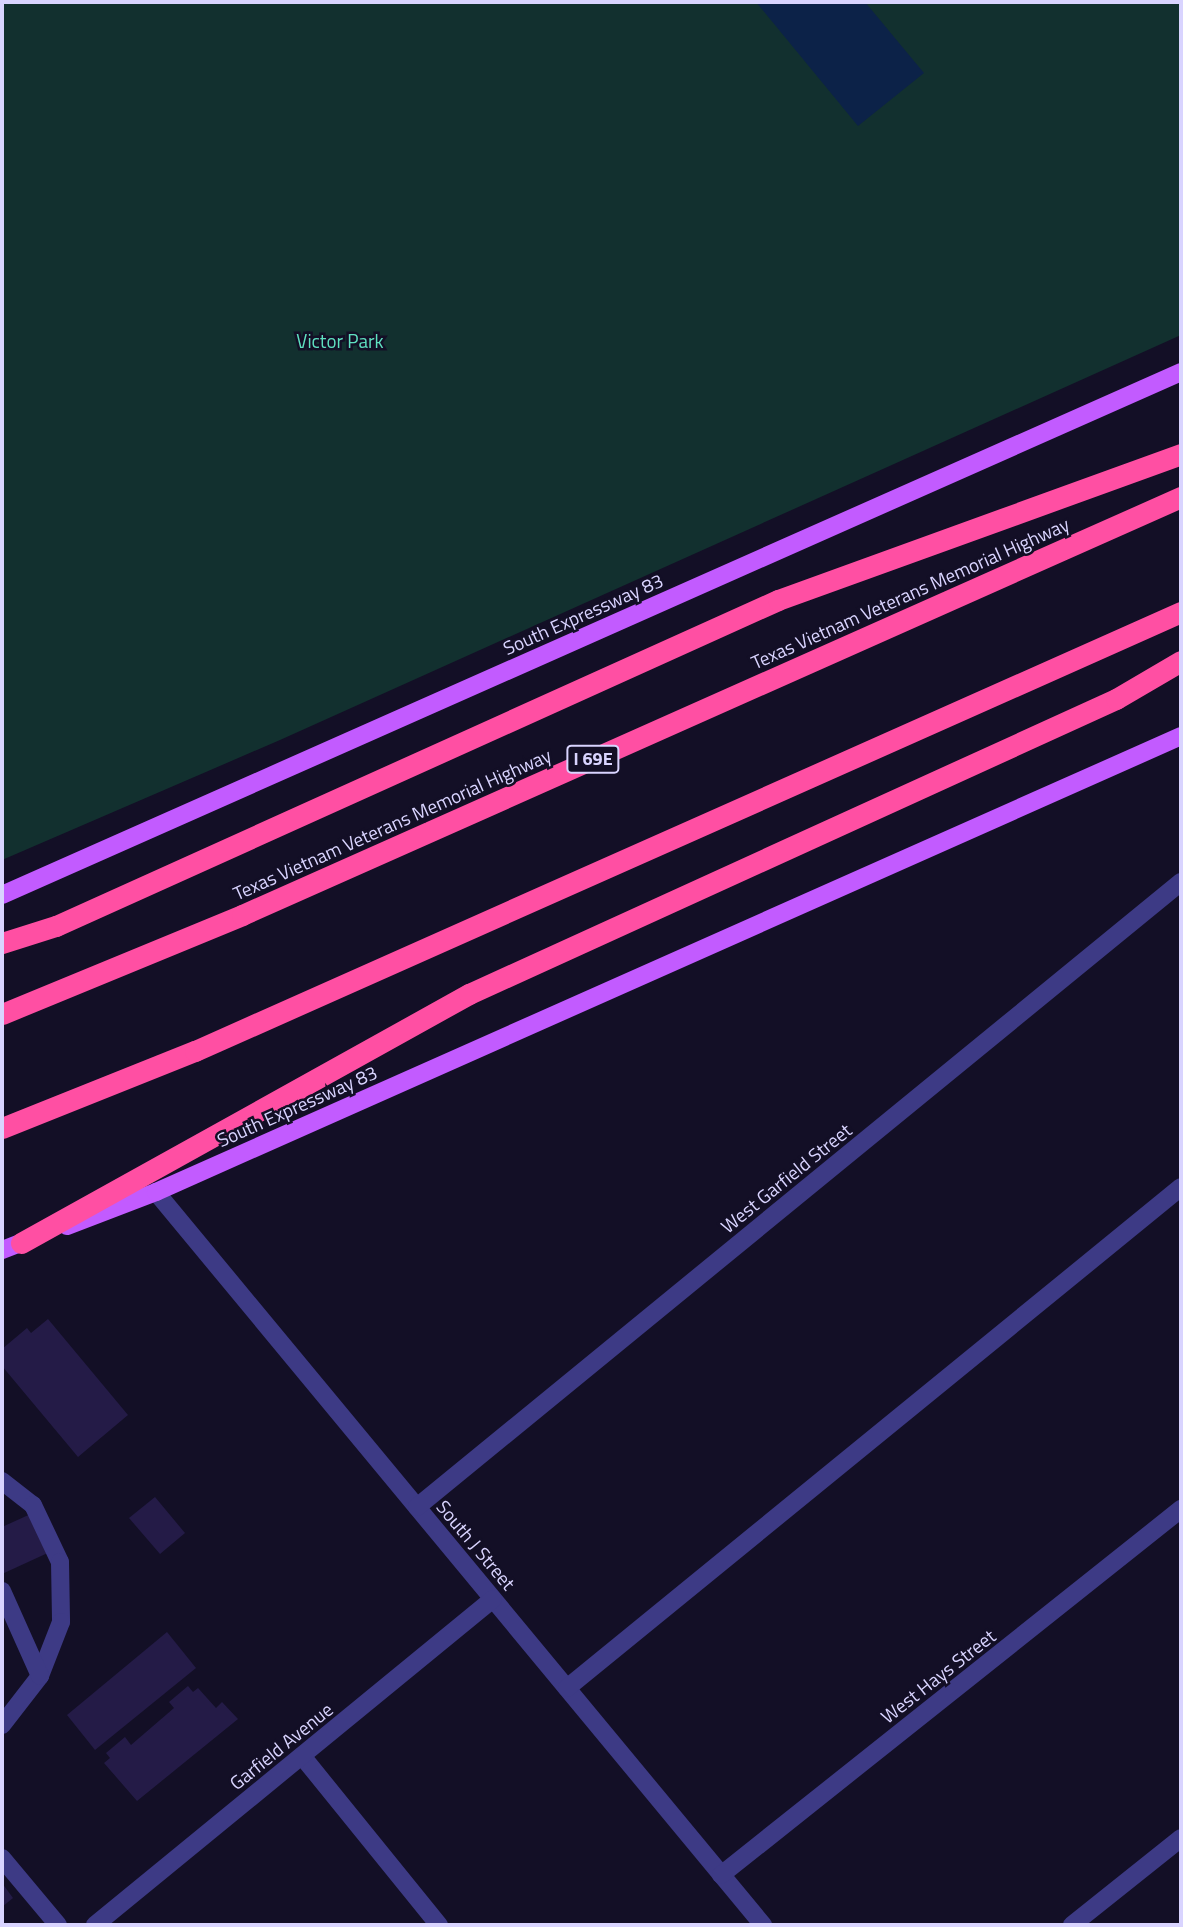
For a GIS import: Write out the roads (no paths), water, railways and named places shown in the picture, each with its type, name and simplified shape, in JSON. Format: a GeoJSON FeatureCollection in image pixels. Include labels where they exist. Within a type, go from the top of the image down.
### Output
{"type":"FeatureCollection","features":[{"type":"Feature","properties":{"kind":"highway"},"geometry":{"type":"LineString","coordinates":[[2,943],[56,926],[778,600],[1181,454]]}},
{"type":"Feature","properties":{"kind":"highway","name":"Texas Vietnam Veterans Memorial Highway"},"geometry":{"type":"LineString","coordinates":[[2,1014],[242,915],[1181,497]]}},
{"type":"Feature","properties":{"kind":"highway"},"geometry":{"type":"LineString","coordinates":[[2,1128],[195,1051],[1181,611]]}},
{"type":"Feature","properties":{"kind":"highway"},"geometry":{"type":"LineString","coordinates":[[11,1247],[469,994],[1116,699],[1181,662]]}},
{"type":"Feature","properties":{"kind":"main road","name":"South Expressway 83"},"geometry":{"type":"LineString","coordinates":[[2,895],[1181,372]]}},
{"type":"Feature","properties":{"kind":"main road","name":"South Expressway 83"},"geometry":{"type":"LineString","coordinates":[[11,1247],[156,1192],[1181,736]]}},
{"type":"Feature","properties":{"kind":"street","name":"West Garfield Street"},"geometry":{"type":"LineString","coordinates":[[417,1507],[1181,882]]}},
{"type":"Feature","properties":{"kind":"street"},"geometry":{"type":"LineString","coordinates":[[567,1688],[1181,1187]]}},
{"type":"Feature","properties":{"kind":"street","name":"South J Street"},"geometry":{"type":"LineString","coordinates":[[156,1192],[763,1925]]}},
{"type":"Feature","properties":{"kind":"street"},"geometry":{"type":"LineString","coordinates":[[2,1481],[33,1505],[60,1562],[61,1622],[40,1676],[2,1725]]}},
{"type":"Feature","properties":{"kind":"street","name":"West Hays Street"},"geometry":{"type":"LineString","coordinates":[[722,1875],[1181,1509]]}},
{"type":"Feature","properties":{"kind":"street"},"geometry":{"type":"LineString","coordinates":[[2,1591],[40,1676]]}},
{"type":"Feature","properties":{"kind":"street","name":"Garfield Avenue"},"geometry":{"type":"LineString","coordinates":[[103,1923],[493,1599]]}},
{"type":"Feature","properties":{"kind":"street"},"geometry":{"type":"LineString","coordinates":[[302,1756],[439,1925]]}},
{"type":"Feature","properties":{"kind":"street"},"geometry":{"type":"LineString","coordinates":[[1072,1925],[1181,1838]]}},
{"type":"Feature","properties":{"kind":"street"},"geometry":{"type":"LineString","coordinates":[[2,1858],[58,1925]]}},
{"type":"Feature","properties":{"kind":"water"},"geometry":{"type":"Polygon","coordinates":[[[756,2],[865,2],[924,73],[858,126],[756,2]]]}},
{"type":"Feature","properties":{"kind":"park label","name":"Victor Park"},"geometry":{"type":"Point","coordinates":[340,341]}}]}
